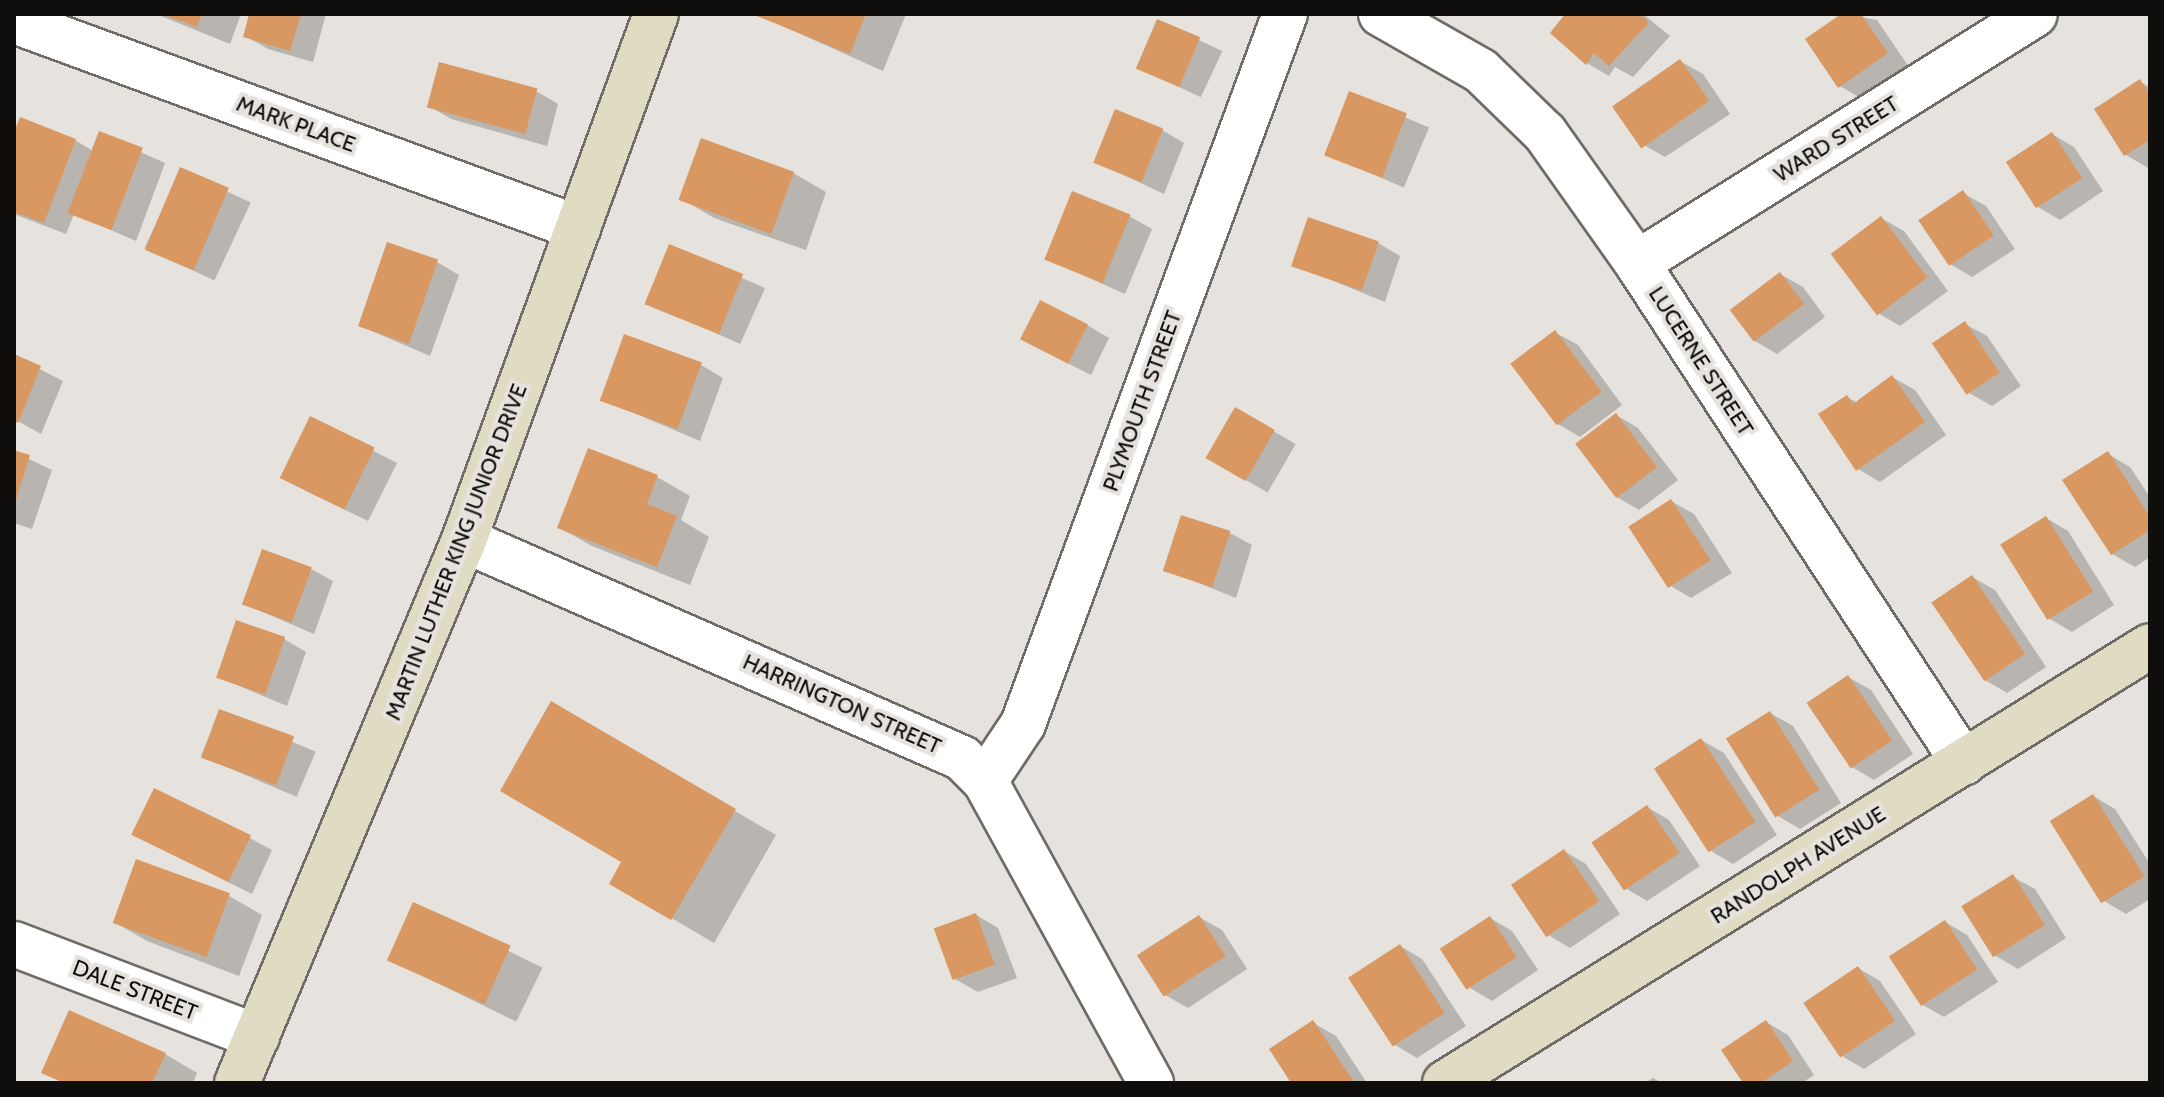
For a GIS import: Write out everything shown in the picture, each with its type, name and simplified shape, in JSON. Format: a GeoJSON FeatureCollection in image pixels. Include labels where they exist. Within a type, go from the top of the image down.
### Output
{"type":"FeatureCollection","features":[{"type":"Feature","properties":{"kind":"main road","name":"MARTIN LUTHER KING JUNIOR DRIVE"},"geometry":{"type":"LineString","coordinates":[[249,1069],[464,540],[656,14]]}},
{"type":"Feature","properties":{"kind":"main road","name":"RANDOLPH AVENUE"},"geometry":{"type":"LineString","coordinates":[[1445,1083],[2150,646]]}},
{"type":"Feature","properties":{"kind":"street","name":"PLYMOUTH STREET"},"geometry":{"type":"LineString","coordinates":[[985,781],[1023,724],[1285,14]]}},
{"type":"Feature","properties":{"kind":"street","name":"LUCERNE STREET"},"geometry":{"type":"LineString","coordinates":[[1381,14],[1481,71],[1545,133],[1637,263],[1964,763]]}},
{"type":"Feature","properties":{"kind":"street","name":"WARD STREET"},"geometry":{"type":"LineString","coordinates":[[1637,263],[2035,14]]}},
{"type":"Feature","properties":{"kind":"street","name":"MARK PLACE"},"geometry":{"type":"LineString","coordinates":[[14,21],[578,228]]}},
{"type":"Feature","properties":{"kind":"street","name":"HARRINGTON STREET"},"geometry":{"type":"LineString","coordinates":[[464,540],[937,743],[985,781],[1151,1083]]}},
{"type":"Feature","properties":{"kind":"street","name":"DALE STREET"},"geometry":{"type":"LineString","coordinates":[[14,944],[249,1069]]}},
{"type":"Feature","properties":{"kind":"building"},"geometry":{"type":"Polygon","coordinates":[[[162,14],[202,14],[197,27],[162,14]]]}},
{"type":"Feature","properties":{"kind":"building"},"geometry":{"type":"Polygon","coordinates":[[[249,14],[301,14],[290,51],[243,37],[249,14]]]}},
{"type":"Feature","properties":{"kind":"building"},"geometry":{"type":"Polygon","coordinates":[[[752,14],[866,14],[850,54],[752,14]]]}},
{"type":"Feature","properties":{"kind":"building"},"geometry":{"type":"Polygon","coordinates":[[[1565,14],[1639,14],[1649,22],[1609,66],[1594,53],[1586,65],[1550,33],[1565,14]]]}},
{"type":"Feature","properties":{"kind":"building"},"geometry":{"type":"Polygon","coordinates":[[[1841,14],[1861,14],[1888,53],[1838,88],[1805,39],[1841,14]]]}},
{"type":"Feature","properties":{"kind":"building"},"geometry":{"type":"Polygon","coordinates":[[[1157,19],[1200,37],[1179,87],[1136,69],[1157,19]]]}},
{"type":"Feature","properties":{"kind":"building"},"geometry":{"type":"Polygon","coordinates":[[[1680,59],[1709,101],[1641,148],[1612,107],[1680,59]]]}},
{"type":"Feature","properties":{"kind":"building"},"geometry":{"type":"Polygon","coordinates":[[[439,62],[538,88],[525,134],[427,107],[439,62]]]}},
{"type":"Feature","properties":{"kind":"building"},"geometry":{"type":"Polygon","coordinates":[[[2140,79],[2150,95],[2150,140],[2124,156],[2094,109],[2140,79]]]}},
{"type":"Feature","properties":{"kind":"building"},"geometry":{"type":"Polygon","coordinates":[[[1349,91],[1407,113],[1382,178],[1324,155],[1349,91]]]}},
{"type":"Feature","properties":{"kind":"building"},"geometry":{"type":"Polygon","coordinates":[[[1115,109],[1163,128],[1141,182],[1093,163],[1115,109]]]}},
{"type":"Feature","properties":{"kind":"building"},"geometry":{"type":"Polygon","coordinates":[[[20,117],[76,139],[44,223],[14,212],[14,132],[20,117]]]}},
{"type":"Feature","properties":{"kind":"building"},"geometry":{"type":"Polygon","coordinates":[[[99,131],[143,148],[111,230],[67,213],[99,131]]]}},
{"type":"Feature","properties":{"kind":"building"},"geometry":{"type":"Polygon","coordinates":[[[2052,132],[2082,178],[2036,208],[2006,162],[2052,132]]]}},
{"type":"Feature","properties":{"kind":"building"},"geometry":{"type":"Polygon","coordinates":[[[701,138],[794,172],[771,234],[678,200],[701,138]]]}},
{"type":"Feature","properties":{"kind":"building"},"geometry":{"type":"Polygon","coordinates":[[[180,167],[229,188],[194,271],[145,250],[180,167]]]}},
{"type":"Feature","properties":{"kind":"building"},"geometry":{"type":"Polygon","coordinates":[[[1963,190],[1994,236],[1949,266],[1918,220],[1963,190]]]}},
{"type":"Feature","properties":{"kind":"building"},"geometry":{"type":"Polygon","coordinates":[[[1072,191],[1130,215],[1103,283],[1044,260],[1072,191]]]}},
{"type":"Feature","properties":{"kind":"building"},"geometry":{"type":"Polygon","coordinates":[[[1881,216],[1927,277],[1877,315],[1831,254],[1881,216]]]}},
{"type":"Feature","properties":{"kind":"building"},"geometry":{"type":"Polygon","coordinates":[[[1308,217],[1379,241],[1362,291],[1291,266],[1308,217]]]}},
{"type":"Feature","properties":{"kind":"building"},"geometry":{"type":"Polygon","coordinates":[[[387,242],[438,260],[409,344],[358,326],[387,242]]]}},
{"type":"Feature","properties":{"kind":"building"},"geometry":{"type":"Polygon","coordinates":[[[669,244],[743,274],[719,334],[645,304],[669,244]]]}},
{"type":"Feature","properties":{"kind":"building"},"geometry":{"type":"Polygon","coordinates":[[[1780,272],[1804,304],[1754,342],[1730,310],[1780,272]]]}},
{"type":"Feature","properties":{"kind":"building"},"geometry":{"type":"Polygon","coordinates":[[[1040,300],[1088,325],[1068,364],[1020,339],[1040,300]]]}},
{"type":"Feature","properties":{"kind":"building"},"geometry":{"type":"Polygon","coordinates":[[[1965,321],[2000,372],[1967,395],[1932,343],[1965,321]]]}},
{"type":"Feature","properties":{"kind":"building"},"geometry":{"type":"Polygon","coordinates":[[[1555,330],[1601,391],[1557,425],[1510,364],[1555,330]]]}},
{"type":"Feature","properties":{"kind":"building"},"geometry":{"type":"Polygon","coordinates":[[[624,334],[702,362],[678,429],[600,401],[624,334]]]}},
{"type":"Feature","properties":{"kind":"building"},"geometry":{"type":"Polygon","coordinates":[[[14,354],[41,366],[18,423],[14,421],[14,354]]]}},
{"type":"Feature","properties":{"kind":"building"},"geometry":{"type":"Polygon","coordinates":[[[1892,375],[1925,422],[1856,471],[1818,414],[1847,395],[1853,404],[1892,375]]]}},
{"type":"Feature","properties":{"kind":"building"},"geometry":{"type":"Polygon","coordinates":[[[1235,407],[1275,430],[1245,481],[1206,458],[1235,407]]]}},
{"type":"Feature","properties":{"kind":"building"},"geometry":{"type":"Polygon","coordinates":[[[1616,413],[1657,467],[1616,498],[1575,444],[1616,413]]]}},
{"type":"Feature","properties":{"kind":"building"},"geometry":{"type":"Polygon","coordinates":[[[310,416],[375,448],[344,510],[280,478],[310,416]]]}},
{"type":"Feature","properties":{"kind":"building"},"geometry":{"type":"Polygon","coordinates":[[[588,448],[658,475],[647,504],[677,516],[657,567],[557,528],[588,448]]]}},
{"type":"Feature","properties":{"kind":"building"},"geometry":{"type":"Polygon","coordinates":[[[14,450],[30,455],[15,503],[14,503],[14,450]]]}},
{"type":"Feature","properties":{"kind":"building"},"geometry":{"type":"Polygon","coordinates":[[[2108,451],[2150,517],[2150,530],[2111,555],[2062,480],[2108,451]]]}},
{"type":"Feature","properties":{"kind":"building"},"geometry":{"type":"Polygon","coordinates":[[[1671,499],[1711,560],[1668,588],[1628,527],[1671,499]]]}},
{"type":"Feature","properties":{"kind":"building"},"geometry":{"type":"Polygon","coordinates":[[[1181,515],[1230,531],[1212,587],[1163,571],[1181,515]]]}},
{"type":"Feature","properties":{"kind":"building"},"geometry":{"type":"Polygon","coordinates":[[[2046,516],[2093,591],[2047,620],[2000,545],[2046,516]]]}},
{"type":"Feature","properties":{"kind":"building"},"geometry":{"type":"Polygon","coordinates":[[[262,549],[312,567],[292,623],[242,604],[262,549]]]}},
{"type":"Feature","properties":{"kind":"building"},"geometry":{"type":"Polygon","coordinates":[[[1972,575],[2025,654],[1985,681],[1931,602],[1972,575]]]}},
{"type":"Feature","properties":{"kind":"building"},"geometry":{"type":"Polygon","coordinates":[[[236,620],[285,637],[265,695],[216,678],[236,620]]]}},
{"type":"Feature","properties":{"kind":"building"},"geometry":{"type":"Polygon","coordinates":[[[1848,675],[1892,740],[1851,768],[1807,703],[1848,675]]]}},
{"type":"Feature","properties":{"kind":"building"},"geometry":{"type":"Polygon","coordinates":[[[551,701],[736,809],[671,920],[609,884],[621,862],[500,791],[551,701]]]}},
{"type":"Feature","properties":{"kind":"building"},"geometry":{"type":"Polygon","coordinates":[[[219,709],[294,736],[276,785],[201,758],[219,709]]]}},
{"type":"Feature","properties":{"kind":"building"},"geometry":{"type":"Polygon","coordinates":[[[1770,711],[1819,790],[1775,817],[1726,739],[1770,711]]]}},
{"type":"Feature","properties":{"kind":"building"},"geometry":{"type":"Polygon","coordinates":[[[1701,738],[1755,822],[1708,852],[1654,768],[1701,738]]]}},
{"type":"Feature","properties":{"kind":"building"},"geometry":{"type":"Polygon","coordinates":[[[154,788],[251,835],[228,882],[131,835],[154,788]]]}},
{"type":"Feature","properties":{"kind":"building"},"geometry":{"type":"Polygon","coordinates":[[[2093,794],[2144,876],[2101,903],[2050,821],[2093,794]]]}},
{"type":"Feature","properties":{"kind":"building"},"geometry":{"type":"Polygon","coordinates":[[[1647,805],[1679,853],[1624,891],[1591,842],[1647,805]]]}},
{"type":"Feature","properties":{"kind":"building"},"geometry":{"type":"Polygon","coordinates":[[[1564,849],[1599,901],[1546,937],[1511,885],[1564,849]]]}},
{"type":"Feature","properties":{"kind":"building"},"geometry":{"type":"Polygon","coordinates":[[[136,859],[230,893],[207,957],[113,923],[136,859]]]}},
{"type":"Feature","properties":{"kind":"building"},"geometry":{"type":"Polygon","coordinates":[[[2013,874],[2045,925],[1993,957],[1961,906],[2013,874]]]}},
{"type":"Feature","properties":{"kind":"building"},"geometry":{"type":"Polygon","coordinates":[[[413,902],[511,946],[485,1004],[387,960],[413,902]]]}},
{"type":"Feature","properties":{"kind":"building"},"geometry":{"type":"Polygon","coordinates":[[[976,913],[995,965],[953,980],[934,928],[976,913]]]}},
{"type":"Feature","properties":{"kind":"building"},"geometry":{"type":"Polygon","coordinates":[[[1199,915],[1226,956],[1164,996],[1137,955],[1199,915]]]}},
{"type":"Feature","properties":{"kind":"building"},"geometry":{"type":"Polygon","coordinates":[[[1490,916],[1517,957],[1466,990],[1440,949],[1490,916]]]}},
{"type":"Feature","properties":{"kind":"building"},"geometry":{"type":"Polygon","coordinates":[[[1945,920],[1977,969],[1921,1006],[1889,956],[1945,920]]]}},
{"type":"Feature","properties":{"kind":"building"},"geometry":{"type":"Polygon","coordinates":[[[1400,944],[1445,1013],[1393,1047],[1348,978],[1400,944]]]}},
{"type":"Feature","properties":{"kind":"building"},"geometry":{"type":"Polygon","coordinates":[[[1858,966],[1895,1021],[1840,1058],[1803,1003],[1858,966]]]}},
{"type":"Feature","properties":{"kind":"building"},"geometry":{"type":"Polygon","coordinates":[[[69,1010],[166,1053],[152,1083],[64,1083],[41,1073],[69,1010]]]}},
{"type":"Feature","properties":{"kind":"building"},"geometry":{"type":"Polygon","coordinates":[[[1313,1020],[1353,1081],[1351,1083],[1291,1083],[1269,1049],[1313,1020]]]}},
{"type":"Feature","properties":{"kind":"building"},"geometry":{"type":"Polygon","coordinates":[[[1766,1020],[1793,1061],[1761,1083],[1743,1083],[1721,1050],[1766,1020]]]}}]}
